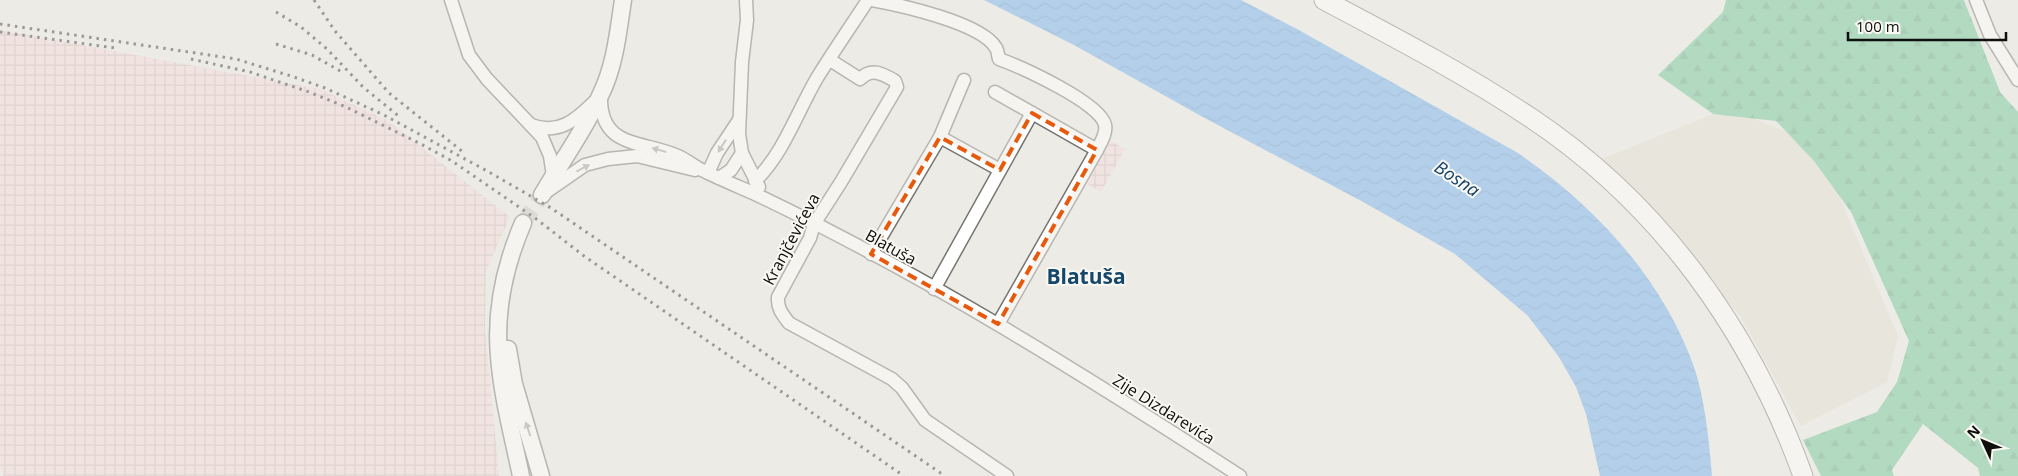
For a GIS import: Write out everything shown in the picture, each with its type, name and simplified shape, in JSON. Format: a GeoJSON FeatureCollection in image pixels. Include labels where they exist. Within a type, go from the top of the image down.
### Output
{"type":"FeatureCollection","features":[{"type":"Feature","properties":{"kind":"highway"},"geometry":{"type":"LineString","coordinates":[[1324,0],[1421,53],[1532,118],[1599,170],[1631,200],[1687,263],[1717,303],[1760,375],[1783,422],[1803,476]]}},
{"type":"Feature","properties":{"kind":"main road"},"geometry":{"type":"LineString","coordinates":[[542,194],[580,134],[601,95],[616,47],[624,0]]}},
{"type":"Feature","properties":{"kind":"main road"},"geometry":{"type":"LineString","coordinates":[[522,476],[501,374],[498,332],[502,287],[507,266],[523,223]]}},
{"type":"Feature","properties":{"kind":"main road"},"geometry":{"type":"LineString","coordinates":[[501,308],[514,384],[541,476]]}},
{"type":"Feature","properties":{"kind":"street"},"geometry":{"type":"LineString","coordinates":[[451,0],[469,55],[487,79],[542,137],[550,156],[553,176]]}},
{"type":"Feature","properties":{"kind":"street"},"geometry":{"type":"LineString","coordinates":[[458,22],[460,0]]}},
{"type":"Feature","properties":{"kind":"street","name":"Blatuša"},"geometry":{"type":"LineString","coordinates":[[746,0],[747,20],[742,62],[739,134],[742,153],[755,180],[768,200]]}},
{"type":"Feature","properties":{"kind":"street"},"geometry":{"type":"LineString","coordinates":[[755,180],[763,173],[776,153],[817,79],[853,21],[870,0],[932,14],[973,31],[993,44],[997,49],[999,59],[1018,66],[1085,102],[1100,115],[1106,126],[1097,150],[998,324]]}},
{"type":"Feature","properties":{"kind":"street"},"geometry":{"type":"LineString","coordinates":[[1976,0],[1990,35],[2018,80]]}},
{"type":"Feature","properties":{"kind":"street","name":"Kranjčevićeva"},"geometry":{"type":"LineString","coordinates":[[830,60],[860,79],[864,75],[878,72],[895,81],[897,87],[814,224],[810,238],[778,297],[777,303],[780,312],[789,323],[892,380],[902,388],[926,420],[1007,476]]}},
{"type":"Feature","properties":{"kind":"street"},"geometry":{"type":"LineString","coordinates":[[871,254],[940,137],[964,80]]}},
{"type":"Feature","properties":{"kind":"street"},"geometry":{"type":"LineString","coordinates":[[995,92],[1097,150]]}},
{"type":"Feature","properties":{"kind":"street"},"geometry":{"type":"LineString","coordinates":[[529,124],[550,129],[566,125],[582,114],[601,95]]}},
{"type":"Feature","properties":{"kind":"street","name":"Blatuša"},"geometry":{"type":"LineString","coordinates":[[601,95],[602,114],[608,127],[618,137],[678,156],[710,174],[768,200],[998,324],[1072,369]]}},
{"type":"Feature","properties":{"kind":"street"},"geometry":{"type":"LineString","coordinates":[[934,289],[1032,113]]}},
{"type":"Feature","properties":{"kind":"street"},"geometry":{"type":"LineString","coordinates":[[739,120],[717,153],[710,174],[730,170],[742,153]]}},
{"type":"Feature","properties":{"kind":"street"},"geometry":{"type":"LineString","coordinates":[[940,137],[1000,170]]}},
{"type":"Feature","properties":{"kind":"street","name":"Blatuša"},"geometry":{"type":"LineString","coordinates":[[542,194],[585,165],[608,159],[637,156],[710,174]]}},
{"type":"Feature","properties":{"kind":"street","name":"Zije Dizdarevića"},"geometry":{"type":"LineString","coordinates":[[1072,369],[1240,476]]}},
{"type":"Feature","properties":{"kind":"highlighted area"},"geometry":{"type":"Polygon","coordinates":[[[1032,113],[1097,150],[998,324],[871,254],[940,137],[1000,170],[1032,113]]]}},
{"type":"Feature","properties":{"kind":"shaded area"},"geometry":{"type":"Polygon","coordinates":[[[0,30],[320,89],[387,120],[510,217],[486,271],[485,329],[499,476],[3,476],[0,464],[0,30]]]}},
{"type":"Feature","properties":{"kind":"shaded area"},"geometry":{"type":"Polygon","coordinates":[[[1728,108],[1787,132],[1833,181],[1898,336],[1887,382],[1801,426],[1740,316],[1663,226],[1602,159],[1728,108]]]}},
{"type":"Feature","properties":{"kind":"shaded area"},"geometry":{"type":"Polygon","coordinates":[[[1111,141],[1125,149],[1101,192],[1087,184],[1111,141]]]}},
{"type":"Feature","properties":{"kind":"green space"},"geometry":{"type":"Polygon","coordinates":[[[1726,0],[1964,0],[2000,92],[2018,112],[2018,476],[1980,476],[1978,468],[1923,424],[1892,470],[1894,476],[1821,476],[1803,440],[1877,412],[1897,382],[1909,341],[1851,212],[1814,161],[1776,121],[1713,114],[1658,75],[1723,12],[1726,0]]]}},
{"type":"Feature","properties":{"kind":"water","name":"Bosna"},"geometry":{"type":"Polygon","coordinates":[[[984,0],[1241,0],[1297,29],[1518,153],[1546,173],[1598,220],[1622,245],[1644,273],[1663,302],[1693,364],[1701,391],[1712,476],[1600,476],[1586,414],[1576,387],[1559,357],[1528,316],[1455,254],[1074,45],[984,0]]]}},
{"type":"Feature","properties":{"kind":"tunnel"},"geometry":{"type":"LineString","coordinates":[[523,223],[542,195]]}},
{"type":"Feature","properties":{"kind":"railway"},"geometry":{"type":"LineString","coordinates":[[314,0],[335,31],[389,93],[463,152]]}},
{"type":"Feature","properties":{"kind":"railway"},"geometry":{"type":"LineString","coordinates":[[276,12],[301,27],[327,49],[363,87],[401,118]]}},
{"type":"Feature","properties":{"kind":"railway"},"geometry":{"type":"LineString","coordinates":[[0,24],[236,59],[325,88],[384,115],[551,208],[945,476]]}},
{"type":"Feature","properties":{"kind":"railway"},"geometry":{"type":"LineString","coordinates":[[0,32],[115,48]]}},
{"type":"Feature","properties":{"kind":"railway"},"geometry":{"type":"LineString","coordinates":[[276,44],[312,55],[342,72]]}},
{"type":"Feature","properties":{"kind":"railway"},"geometry":{"type":"LineString","coordinates":[[191,59],[250,72],[309,92],[346,107],[452,161],[535,218],[584,256],[904,476]]}},
{"type":"Feature","properties":{"kind":"district","name":"Blatuša"},"geometry":{"type":"Point","coordinates":[1086,277]}}]}
